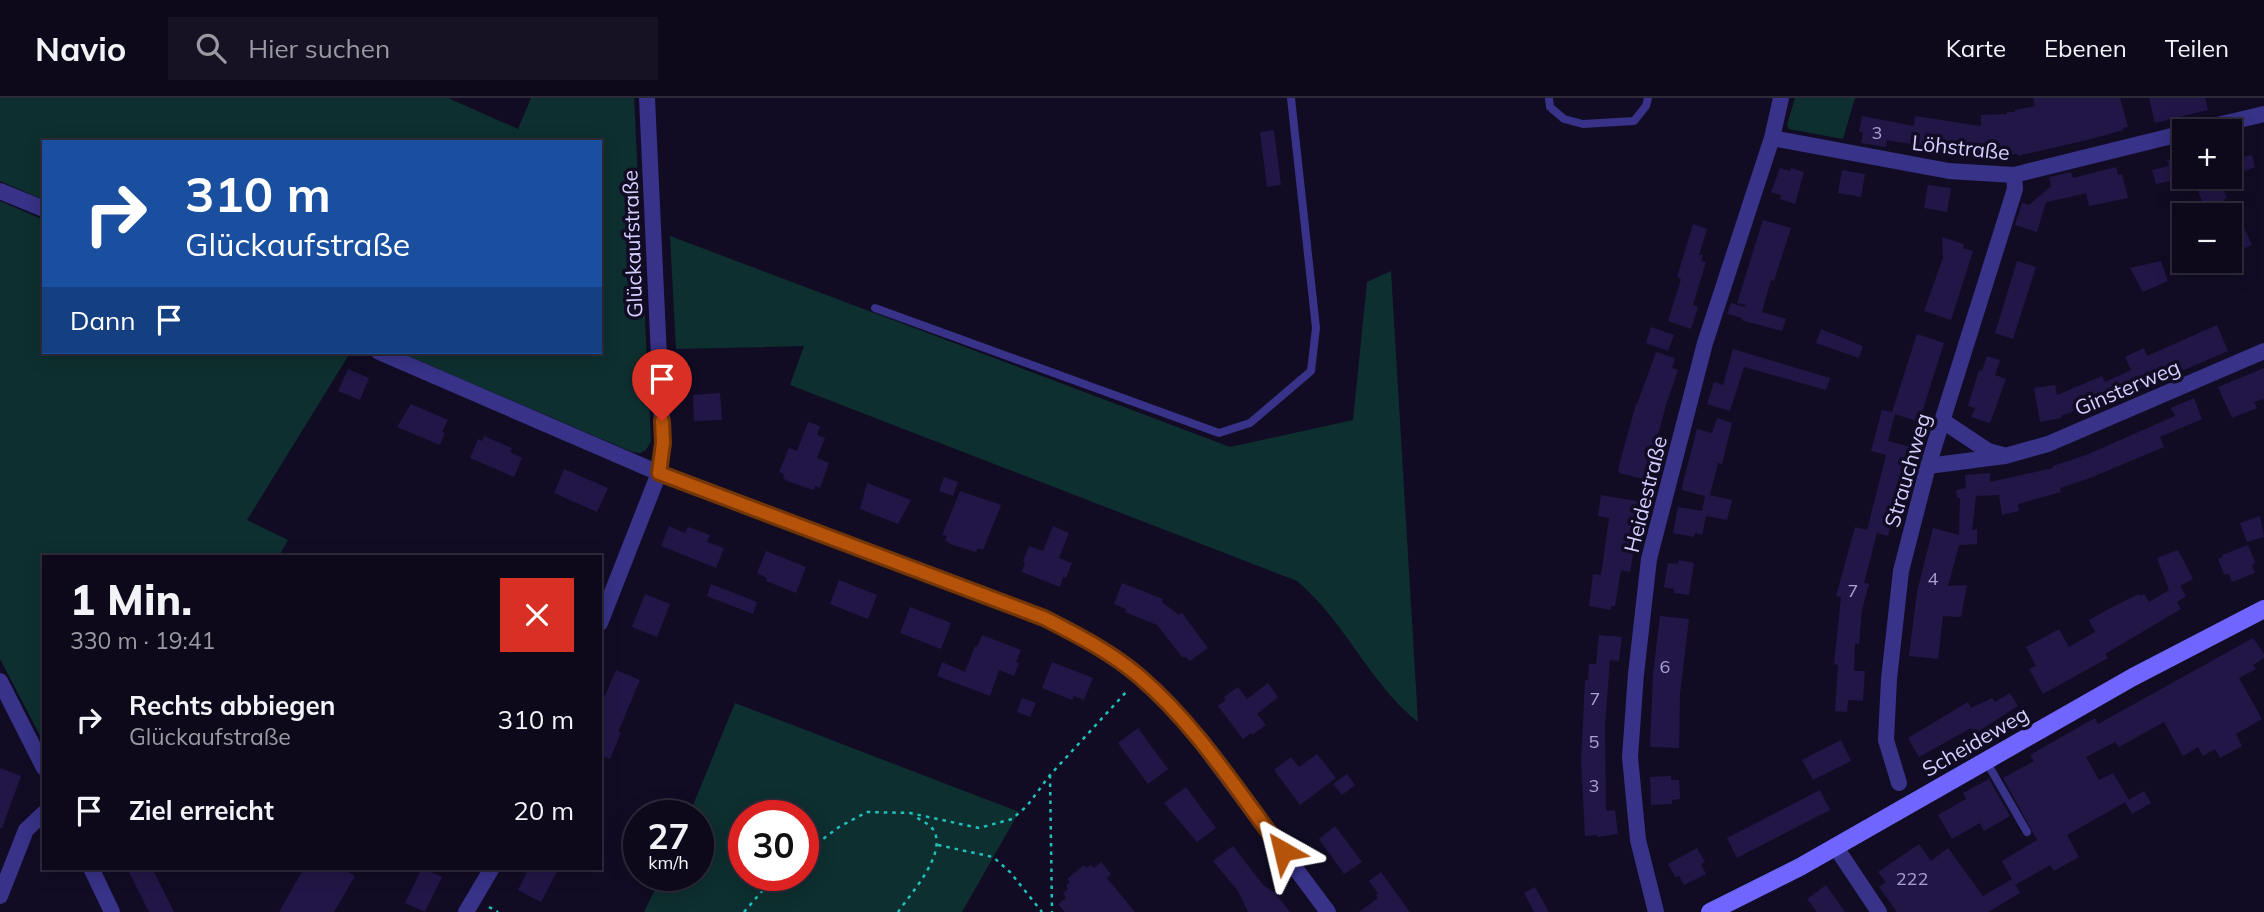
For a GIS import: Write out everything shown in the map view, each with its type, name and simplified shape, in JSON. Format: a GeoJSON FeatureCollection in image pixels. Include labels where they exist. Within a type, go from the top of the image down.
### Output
{"type":"FeatureCollection","features":[{"type":"Feature","properties":{"kind":"street","name":"Glückaufstraße"},"geometry":{"type":"LineString","coordinates":[[602,619],[659,473],[663,443],[647,98]]}},
{"type":"Feature","properties":{"kind":"street","name":"Heidestraße"},"geometry":{"type":"LineString","coordinates":[[1656,912],[1638,840],[1630,757],[1649,559],[1705,343],[1772,138],[1781,98]]}},
{"type":"Feature","properties":{"kind":"street"},"geometry":{"type":"LineString","coordinates":[[2242,119],[2264,114]]}},
{"type":"Feature","properties":{"kind":"street","name":"Löhstraße"},"geometry":{"type":"LineString","coordinates":[[1772,138],[1949,171],[2014,175],[2172,136]]}},
{"type":"Feature","properties":{"kind":"street","name":"Strauchweg"},"geometry":{"type":"LineString","coordinates":[[1899,783],[1885,740],[1889,679],[1902,571],[1928,466],[2015,189],[2014,175]]}},
{"type":"Feature","properties":{"kind":"street"},"geometry":{"type":"LineString","coordinates":[[0,191],[42,208]]}},
{"type":"Feature","properties":{"kind":"street","name":"Ginsterweg"},"geometry":{"type":"LineString","coordinates":[[1928,466],[2005,456],[2048,444],[2264,351]]}},
{"type":"Feature","properties":{"kind":"street"},"geometry":{"type":"LineString","coordinates":[[384,354],[659,473],[1044,618],[1104,650],[1140,677],[1192,730],[1328,912]]}},
{"type":"Feature","properties":{"kind":"street"},"geometry":{"type":"LineString","coordinates":[[1942,421],[1987,451],[2005,456]]}},
{"type":"Feature","properties":{"kind":"street","name":"Scheideweg"},"geometry":{"type":"LineString","coordinates":[[1710,912],[1800,867],[2133,677],[2264,609]]}},
{"type":"Feature","properties":{"kind":"street"},"geometry":{"type":"LineString","coordinates":[[0,681],[42,764]]}},
{"type":"Feature","properties":{"kind":"street"},"geometry":{"type":"LineString","coordinates":[[0,896],[26,830],[42,815]]}},
{"type":"Feature","properties":{"kind":"street"},"geometry":{"type":"LineString","coordinates":[[1835,846],[1879,912]]}},
{"type":"Feature","properties":{"kind":"street"},"geometry":{"type":"LineString","coordinates":[[92,870],[112,912]]}},
{"type":"Feature","properties":{"kind":"street"},"geometry":{"type":"LineString","coordinates":[[466,912],[491,870]]}},
{"type":"Feature","properties":{"kind":"lane"},"geometry":{"type":"LineString","coordinates":[[875,308],[1219,433],[1250,423],[1311,371],[1316,328],[1291,98]]}},
{"type":"Feature","properties":{"kind":"lane"},"geometry":{"type":"LineString","coordinates":[[1549,98],[1550,107],[1564,119],[1583,124],[1634,121],[1646,106],[1648,98]]}},
{"type":"Feature","properties":{"kind":"lane"},"geometry":{"type":"LineString","coordinates":[[1986,761],[2027,832]]}},
{"type":"Feature","properties":{"kind":"path"},"geometry":{"type":"LineString","coordinates":[[819,842],[839,827],[867,812],[910,814],[979,828],[1012,819],[1027,806],[1050,775],[1140,677]]}},
{"type":"Feature","properties":{"kind":"path"},"geometry":{"type":"LineString","coordinates":[[1050,775],[1052,912]]}},
{"type":"Feature","properties":{"kind":"path"},"geometry":{"type":"LineString","coordinates":[[898,912],[931,864],[938,845],[932,828],[910,814]]}},
{"type":"Feature","properties":{"kind":"path"},"geometry":{"type":"LineString","coordinates":[[938,845],[993,857],[1010,872],[1042,912]]}},
{"type":"Feature","properties":{"kind":"path"},"geometry":{"type":"LineString","coordinates":[[744,912],[762,891]]}},
{"type":"Feature","properties":{"kind":"green space"},"geometry":{"type":"Polygon","coordinates":[[[0,98],[448,98],[518,129],[531,98],[634,98],[651,441],[646,450],[640,453],[632,452],[404,354],[602,354],[602,140],[42,140],[42,199],[0,181],[0,98]]]}},
{"type":"Feature","properties":{"kind":"green space"},"geometry":{"type":"Polygon","coordinates":[[[1795,98],[1855,98],[1843,139],[1789,129],[1787,125],[1795,98]]]}},
{"type":"Feature","properties":{"kind":"green space"},"geometry":{"type":"Polygon","coordinates":[[[0,201],[42,219],[42,354],[349,354],[247,520],[288,540],[280,555],[42,555],[42,739],[0,659],[0,201]]]}},
{"type":"Feature","properties":{"kind":"green space"},"geometry":{"type":"Polygon","coordinates":[[[670,236],[1230,447],[1353,420],[1367,282],[1391,271],[1418,722],[1385,689],[1329,614],[1297,581],[790,385],[804,346],[676,349],[670,236]]]}},
{"type":"Feature","properties":{"kind":"green space"},"geometry":{"type":"Polygon","coordinates":[[[735,703],[1019,812],[962,912],[644,912],[654,891],[714,891],[714,800],[695,800],[735,703]]]}},
{"type":"Feature","properties":{"kind":"building"},"geometry":{"type":"Polygon","coordinates":[[[2033,98],[2120,98],[2128,127],[2091,139],[2018,156],[1990,155],[1990,152],[1966,153],[1887,140],[1886,147],[1861,143],[1863,132],[1859,132],[1862,116],[1914,126],[1915,116],[1981,126],[1981,115],[2007,114],[2035,106],[2033,98]]]}},
{"type":"Feature","properties":{"kind":"building"},"geometry":{"type":"Polygon","coordinates":[[[2149,98],[2205,98],[2208,110],[2155,123],[2149,98]]]}},
{"type":"Feature","properties":{"kind":"building"},"geometry":{"type":"Polygon","coordinates":[[[1274,130],[1281,185],[1267,187],[1260,132],[1274,130]]]}},
{"type":"Feature","properties":{"kind":"building"},"geometry":{"type":"Polygon","coordinates":[[[2252,155],[2255,167],[2242,172],[2242,157],[2252,155]]]}},
{"type":"Feature","properties":{"kind":"building"},"geometry":{"type":"Polygon","coordinates":[[[2172,159],[2172,181],[2156,184],[2152,170],[2169,166],[2167,160],[2172,159]]]}},
{"type":"Feature","properties":{"kind":"building"},"geometry":{"type":"Polygon","coordinates":[[[2116,167],[2118,175],[2122,174],[2128,198],[2089,206],[2086,193],[2046,202],[2037,232],[2015,225],[2022,203],[2029,205],[2051,186],[2049,177],[2071,172],[2073,178],[2116,167]]]}},
{"type":"Feature","properties":{"kind":"building"},"geometry":{"type":"Polygon","coordinates":[[[1780,168],[1804,172],[1795,204],[1780,199],[1781,195],[1771,192],[1780,168]]]}},
{"type":"Feature","properties":{"kind":"building"},"geometry":{"type":"Polygon","coordinates":[[[1842,170],[1865,174],[1861,197],[1838,193],[1842,170]]]}},
{"type":"Feature","properties":{"kind":"building"},"geometry":{"type":"Polygon","coordinates":[[[1928,185],[1951,188],[1947,212],[1924,208],[1928,185]]]}},
{"type":"Feature","properties":{"kind":"building"},"geometry":{"type":"Polygon","coordinates":[[[2197,189],[2224,189],[2227,198],[2224,199],[2225,203],[2203,203],[2197,189]]]}},
{"type":"Feature","properties":{"kind":"building"},"geometry":{"type":"Polygon","coordinates":[[[1763,220],[1791,228],[1762,312],[1786,319],[1782,331],[1727,314],[1731,303],[1745,307],[1746,305],[1737,303],[1763,220]]]}},
{"type":"Feature","properties":{"kind":"building"},"geometry":{"type":"Polygon","coordinates":[[[1693,224],[1707,229],[1699,255],[1703,255],[1701,261],[1706,262],[1693,305],[1698,307],[1691,329],[1668,321],[1681,279],[1677,277],[1693,224]]]}},
{"type":"Feature","properties":{"kind":"building"},"geometry":{"type":"Polygon","coordinates":[[[2244,227],[2252,245],[2242,250],[2244,227]]]}},
{"type":"Feature","properties":{"kind":"building"},"geometry":{"type":"Polygon","coordinates":[[[1942,237],[1964,244],[1963,248],[1973,251],[1951,320],[1924,311],[1943,258],[1942,237]]]}},
{"type":"Feature","properties":{"kind":"building"},"geometry":{"type":"Polygon","coordinates":[[[2017,261],[2036,267],[2013,339],[1995,333],[2017,261]]]}},
{"type":"Feature","properties":{"kind":"building"},"geometry":{"type":"Polygon","coordinates":[[[2161,261],[2168,281],[2143,292],[2130,268],[2161,261]]]}},
{"type":"Feature","properties":{"kind":"building"},"geometry":{"type":"Polygon","coordinates":[[[2217,325],[2228,351],[2128,394],[2127,390],[2061,418],[2040,422],[2034,388],[2055,385],[2057,395],[2102,376],[2105,382],[2131,370],[2125,357],[2144,348],[2147,356],[2217,325]]]}},
{"type":"Feature","properties":{"kind":"building"},"geometry":{"type":"Polygon","coordinates":[[[1651,327],[1674,335],[1668,351],[1646,343],[1651,327]]]}},
{"type":"Feature","properties":{"kind":"building"},"geometry":{"type":"Polygon","coordinates":[[[1821,329],[1863,346],[1859,358],[1816,343],[1821,329]]]}},
{"type":"Feature","properties":{"kind":"building"},"geometry":{"type":"Polygon","coordinates":[[[1917,334],[1944,343],[1919,422],[1895,414],[1888,441],[1914,448],[1911,461],[1907,460],[1888,536],[1877,533],[1864,583],[1869,584],[1862,610],[1859,644],[1855,643],[1854,671],[1865,671],[1863,701],[1848,700],[1847,712],[1835,711],[1838,665],[1834,664],[1841,597],[1836,596],[1855,527],[1867,530],[1886,455],[1871,451],[1882,410],[1892,412],[1917,334]]]}},
{"type":"Feature","properties":{"kind":"building"},"geometry":{"type":"Polygon","coordinates":[[[1733,349],[1830,378],[1826,390],[1744,367],[1730,411],[1707,404],[1714,382],[1723,385],[1733,349]]]}},
{"type":"Feature","properties":{"kind":"building"},"geometry":{"type":"Polygon","coordinates":[[[1656,352],[1675,358],[1672,368],[1678,370],[1646,480],[1619,473],[1618,469],[1636,404],[1656,352]]]}},
{"type":"Feature","properties":{"kind":"building"},"geometry":{"type":"Polygon","coordinates":[[[1987,356],[2000,360],[1995,375],[2006,379],[1990,423],[1971,417],[1975,408],[1968,406],[1979,370],[1982,371],[1987,356]]]}},
{"type":"Feature","properties":{"kind":"building"},"geometry":{"type":"Polygon","coordinates":[[[2264,368],[2264,399],[2254,402],[2257,408],[2232,418],[2218,387],[2264,368]]]}},
{"type":"Feature","properties":{"kind":"building"},"geometry":{"type":"Polygon","coordinates":[[[348,369],[369,378],[360,400],[338,391],[348,369]]]}},
{"type":"Feature","properties":{"kind":"building"},"geometry":{"type":"Polygon","coordinates":[[[720,393],[722,420],[694,421],[693,395],[720,393]]]}},
{"type":"Feature","properties":{"kind":"building"},"geometry":{"type":"Polygon","coordinates":[[[2194,398],[2202,419],[2160,437],[2164,447],[2060,488],[2061,492],[2018,504],[2019,511],[2002,515],[1999,495],[1976,496],[1972,530],[1977,529],[1977,544],[1959,545],[1948,586],[1967,585],[1961,617],[1943,616],[1938,659],[1909,656],[1917,592],[1933,528],[1959,535],[1960,498],[1957,498],[1956,490],[1966,488],[1965,475],[1990,473],[1990,482],[2053,468],[2175,416],[2171,408],[2194,398]]]}},
{"type":"Feature","properties":{"kind":"building"},"geometry":{"type":"Polygon","coordinates":[[[411,404],[448,420],[440,445],[397,427],[411,404]]]}},
{"type":"Feature","properties":{"kind":"building"},"geometry":{"type":"Polygon","coordinates":[[[1717,418],[1732,423],[1722,464],[1718,463],[1710,495],[1732,500],[1727,520],[1706,516],[1702,535],[1695,533],[1694,537],[1673,533],[1678,507],[1702,511],[1705,496],[1682,490],[1683,482],[1697,429],[1712,433],[1717,418]]]}},
{"type":"Feature","properties":{"kind":"building"},"geometry":{"type":"Polygon","coordinates":[[[808,422],[820,426],[817,435],[825,438],[817,458],[829,463],[820,488],[815,486],[814,490],[787,481],[783,478],[784,474],[779,472],[789,448],[797,451],[808,422]]]}},
{"type":"Feature","properties":{"kind":"building"},"geometry":{"type":"Polygon","coordinates":[[[484,436],[512,448],[510,452],[522,458],[514,477],[470,458],[478,439],[482,441],[484,436]]]}},
{"type":"Feature","properties":{"kind":"building"},"geometry":{"type":"Polygon","coordinates":[[[564,469],[608,488],[597,512],[554,493],[564,469]]]}},
{"type":"Feature","properties":{"kind":"building"},"geometry":{"type":"Polygon","coordinates":[[[944,477],[958,482],[953,496],[939,491],[944,477]]]}},
{"type":"Feature","properties":{"kind":"building"},"geometry":{"type":"Polygon","coordinates":[[[867,483],[911,500],[898,524],[860,509],[867,483]]]}},
{"type":"Feature","properties":{"kind":"building"},"geometry":{"type":"Polygon","coordinates":[[[960,491],[1001,505],[983,550],[978,548],[976,552],[950,544],[945,540],[947,536],[942,535],[960,491]]]}},
{"type":"Feature","properties":{"kind":"building"},"geometry":{"type":"Polygon","coordinates":[[[1601,495],[1642,502],[1630,572],[1621,570],[1615,606],[1611,606],[1611,610],[1589,606],[1593,574],[1601,575],[1609,518],[1598,516],[1601,495]]]}},
{"type":"Feature","properties":{"kind":"building"},"geometry":{"type":"Polygon","coordinates":[[[2260,516],[2264,537],[2247,542],[2240,523],[2260,516]]]}},
{"type":"Feature","properties":{"kind":"building"},"geometry":{"type":"Polygon","coordinates":[[[669,526],[685,533],[688,527],[710,535],[707,542],[724,548],[716,568],[661,546],[669,526]]]}},
{"type":"Feature","properties":{"kind":"building"},"geometry":{"type":"Polygon","coordinates":[[[1053,526],[1069,533],[1059,558],[1072,563],[1060,587],[1022,572],[1029,546],[1043,551],[1053,526]]]}},
{"type":"Feature","properties":{"kind":"building"},"geometry":{"type":"Polygon","coordinates":[[[2248,545],[2255,562],[2252,566],[2255,573],[2232,582],[2229,574],[2224,574],[2218,559],[2248,545]]]}},
{"type":"Feature","properties":{"kind":"building"},"geometry":{"type":"Polygon","coordinates":[[[2178,550],[2193,579],[2180,586],[2186,596],[2177,602],[2181,609],[2105,654],[2108,658],[2043,694],[2029,669],[2036,666],[2026,647],[2059,629],[2069,647],[2095,632],[2089,620],[2139,594],[2144,594],[2149,602],[2169,590],[2157,558],[2178,550]]]}},
{"type":"Feature","properties":{"kind":"building"},"geometry":{"type":"Polygon","coordinates":[[[766,551],[806,567],[796,593],[766,581],[767,578],[757,573],[766,551]]]}},
{"type":"Feature","properties":{"kind":"building"},"geometry":{"type":"Polygon","coordinates":[[[1679,560],[1694,563],[1689,595],[1674,593],[1674,589],[1664,587],[1668,563],[1678,564],[1679,560]]]}},
{"type":"Feature","properties":{"kind":"building"},"geometry":{"type":"Polygon","coordinates":[[[839,580],[877,595],[868,619],[830,604],[839,580]]]}},
{"type":"Feature","properties":{"kind":"building"},"geometry":{"type":"Polygon","coordinates":[[[1122,583],[1163,599],[1162,602],[1179,615],[1182,613],[1208,648],[1190,661],[1182,657],[1157,625],[1125,612],[1126,609],[1114,604],[1122,583]]]}},
{"type":"Feature","properties":{"kind":"building"},"geometry":{"type":"Polygon","coordinates":[[[711,584],[757,602],[753,614],[707,596],[711,584]]]}},
{"type":"Feature","properties":{"kind":"building"},"geometry":{"type":"Polygon","coordinates":[[[645,594],[670,604],[657,637],[632,627],[645,594]]]}},
{"type":"Feature","properties":{"kind":"building"},"geometry":{"type":"Polygon","coordinates":[[[910,607],[951,623],[941,649],[900,633],[910,607]]]}},
{"type":"Feature","properties":{"kind":"building"},"geometry":{"type":"Polygon","coordinates":[[[1660,616],[1689,619],[1680,694],[1679,748],[1650,747],[1653,673],[1660,616]]]}},
{"type":"Feature","properties":{"kind":"building"},"geometry":{"type":"Polygon","coordinates":[[[982,635],[1021,650],[1014,676],[999,670],[990,696],[937,676],[942,662],[965,672],[982,635]]]}},
{"type":"Feature","properties":{"kind":"building"},"geometry":{"type":"Polygon","coordinates":[[[1599,635],[1622,637],[1619,661],[1610,660],[1605,725],[1606,811],[1615,810],[1618,834],[1598,837],[1585,836],[1581,761],[1585,680],[1588,680],[1589,664],[1596,664],[1599,635]]]}},
{"type":"Feature","properties":{"kind":"building"},"geometry":{"type":"Polygon","coordinates":[[[2253,638],[2264,658],[2253,665],[2256,669],[2239,678],[2262,719],[2236,734],[2242,746],[2220,758],[2215,749],[2203,756],[2198,747],[2183,756],[2164,722],[2119,747],[2115,742],[2086,757],[2099,780],[2113,773],[2129,800],[2067,835],[2079,857],[2054,871],[2050,865],[2015,885],[2002,861],[2037,840],[2003,778],[2034,761],[2030,755],[2095,718],[2098,724],[2253,638]]]}},
{"type":"Feature","properties":{"kind":"building"},"geometry":{"type":"Polygon","coordinates":[[[1052,662],[1093,678],[1084,700],[1074,696],[1072,700],[1042,688],[1052,662]]]}},
{"type":"Feature","properties":{"kind":"building"},"geometry":{"type":"Polygon","coordinates":[[[616,670],[640,680],[618,732],[621,733],[610,759],[602,756],[602,702],[616,670]]]}},
{"type":"Feature","properties":{"kind":"building"},"geometry":{"type":"Polygon","coordinates":[[[1268,683],[1278,697],[1257,714],[1266,725],[1243,739],[1218,706],[1226,700],[1224,697],[1238,687],[1247,699],[1268,683]]]}},
{"type":"Feature","properties":{"kind":"building"},"geometry":{"type":"Polygon","coordinates":[[[2010,693],[2018,706],[1974,734],[1971,728],[1919,757],[1908,738],[1968,702],[1971,708],[1992,698],[1995,702],[2010,693]]]}},
{"type":"Feature","properties":{"kind":"building"},"geometry":{"type":"Polygon","coordinates":[[[1022,698],[1036,703],[1030,717],[1017,712],[1022,698]]]}},
{"type":"Feature","properties":{"kind":"building"},"geometry":{"type":"Polygon","coordinates":[[[1138,728],[1168,769],[1148,784],[1118,743],[1138,728]]]}},
{"type":"Feature","properties":{"kind":"building"},"geometry":{"type":"Polygon","coordinates":[[[1841,740],[1851,761],[1813,780],[1802,760],[1841,740]]]}},
{"type":"Feature","properties":{"kind":"building"},"geometry":{"type":"Polygon","coordinates":[[[1317,754],[1336,778],[1300,805],[1274,770],[1291,757],[1299,767],[1317,754]]]}},
{"type":"Feature","properties":{"kind":"building"},"geometry":{"type":"Polygon","coordinates":[[[0,768],[21,776],[2,828],[0,828],[0,768]]]}},
{"type":"Feature","properties":{"kind":"building"},"geometry":{"type":"Polygon","coordinates":[[[1347,774],[1355,785],[1342,795],[1333,784],[1347,774]]]}},
{"type":"Feature","properties":{"kind":"building"},"geometry":{"type":"Polygon","coordinates":[[[1671,776],[1671,780],[1679,780],[1680,799],[1672,800],[1672,804],[1651,805],[1650,777],[1671,776]]]}},
{"type":"Feature","properties":{"kind":"building"},"geometry":{"type":"Polygon","coordinates":[[[1989,779],[2010,816],[1984,831],[1980,823],[1952,839],[1938,815],[1966,799],[1963,793],[1989,779]]]}},
{"type":"Feature","properties":{"kind":"building"},"geometry":{"type":"Polygon","coordinates":[[[1186,787],[1216,828],[1197,842],[1164,803],[1186,787]]]}},
{"type":"Feature","properties":{"kind":"building"},"geometry":{"type":"Polygon","coordinates":[[[1820,790],[1830,810],[1737,858],[1727,838],[1820,790]]]}},
{"type":"Feature","properties":{"kind":"building"},"geometry":{"type":"Polygon","coordinates":[[[2144,791],[2151,803],[2132,814],[2125,802],[2144,791]]]}},
{"type":"Feature","properties":{"kind":"building"},"geometry":{"type":"Polygon","coordinates":[[[1335,826],[1362,862],[1344,874],[1319,839],[1335,826]]]}},
{"type":"Feature","properties":{"kind":"building"},"geometry":{"type":"Polygon","coordinates":[[[1919,844],[1931,861],[1948,848],[1983,896],[2012,879],[2020,893],[1988,912],[1897,912],[1879,887],[1886,882],[1878,872],[1919,844]]]}},
{"type":"Feature","properties":{"kind":"building"},"geometry":{"type":"Polygon","coordinates":[[[1233,846],[1263,885],[1275,893],[1290,912],[1248,912],[1238,891],[1213,861],[1233,846]]]}},
{"type":"Feature","properties":{"kind":"building"},"geometry":{"type":"Polygon","coordinates":[[[1697,848],[1705,862],[1701,864],[1706,874],[1684,885],[1679,876],[1675,877],[1668,864],[1697,848]]]}},
{"type":"Feature","properties":{"kind":"building"},"geometry":{"type":"Polygon","coordinates":[[[1101,862],[1111,874],[1107,878],[1135,912],[1065,912],[1058,904],[1066,898],[1063,893],[1070,882],[1067,879],[1084,865],[1086,868],[1091,865],[1094,868],[1101,862]]]}},
{"type":"Feature","properties":{"kind":"building"},"geometry":{"type":"Polygon","coordinates":[[[128,870],[153,870],[174,912],[149,912],[128,870]]]}},
{"type":"Feature","properties":{"kind":"building"},"geometry":{"type":"Polygon","coordinates":[[[303,870],[344,870],[355,876],[334,912],[279,912],[303,870]]]}},
{"type":"Feature","properties":{"kind":"building"},"geometry":{"type":"Polygon","coordinates":[[[421,870],[442,877],[425,912],[405,903],[421,870]]]}},
{"type":"Feature","properties":{"kind":"building"},"geometry":{"type":"Polygon","coordinates":[[[528,870],[558,870],[541,902],[518,890],[528,870]]]}},
{"type":"Feature","properties":{"kind":"building"},"geometry":{"type":"Polygon","coordinates":[[[1381,872],[1410,912],[1359,912],[1378,898],[1378,893],[1369,881],[1381,872]]]}},
{"type":"Feature","properties":{"kind":"building"},"geometry":{"type":"Polygon","coordinates":[[[1826,885],[1845,912],[1817,912],[1807,899],[1826,885]]]}},
{"type":"Feature","properties":{"kind":"building"},"geometry":{"type":"Polygon","coordinates":[[[1535,887],[1549,912],[1534,912],[1524,893],[1535,887]]]}},
{"type":"Feature","properties":{"kind":"route"},"geometry":{"type":"LineString","coordinates":[[662,421],[663,443],[659,473],[1044,618],[1104,650],[1140,677],[1192,730],[1283,851]]}}]}
